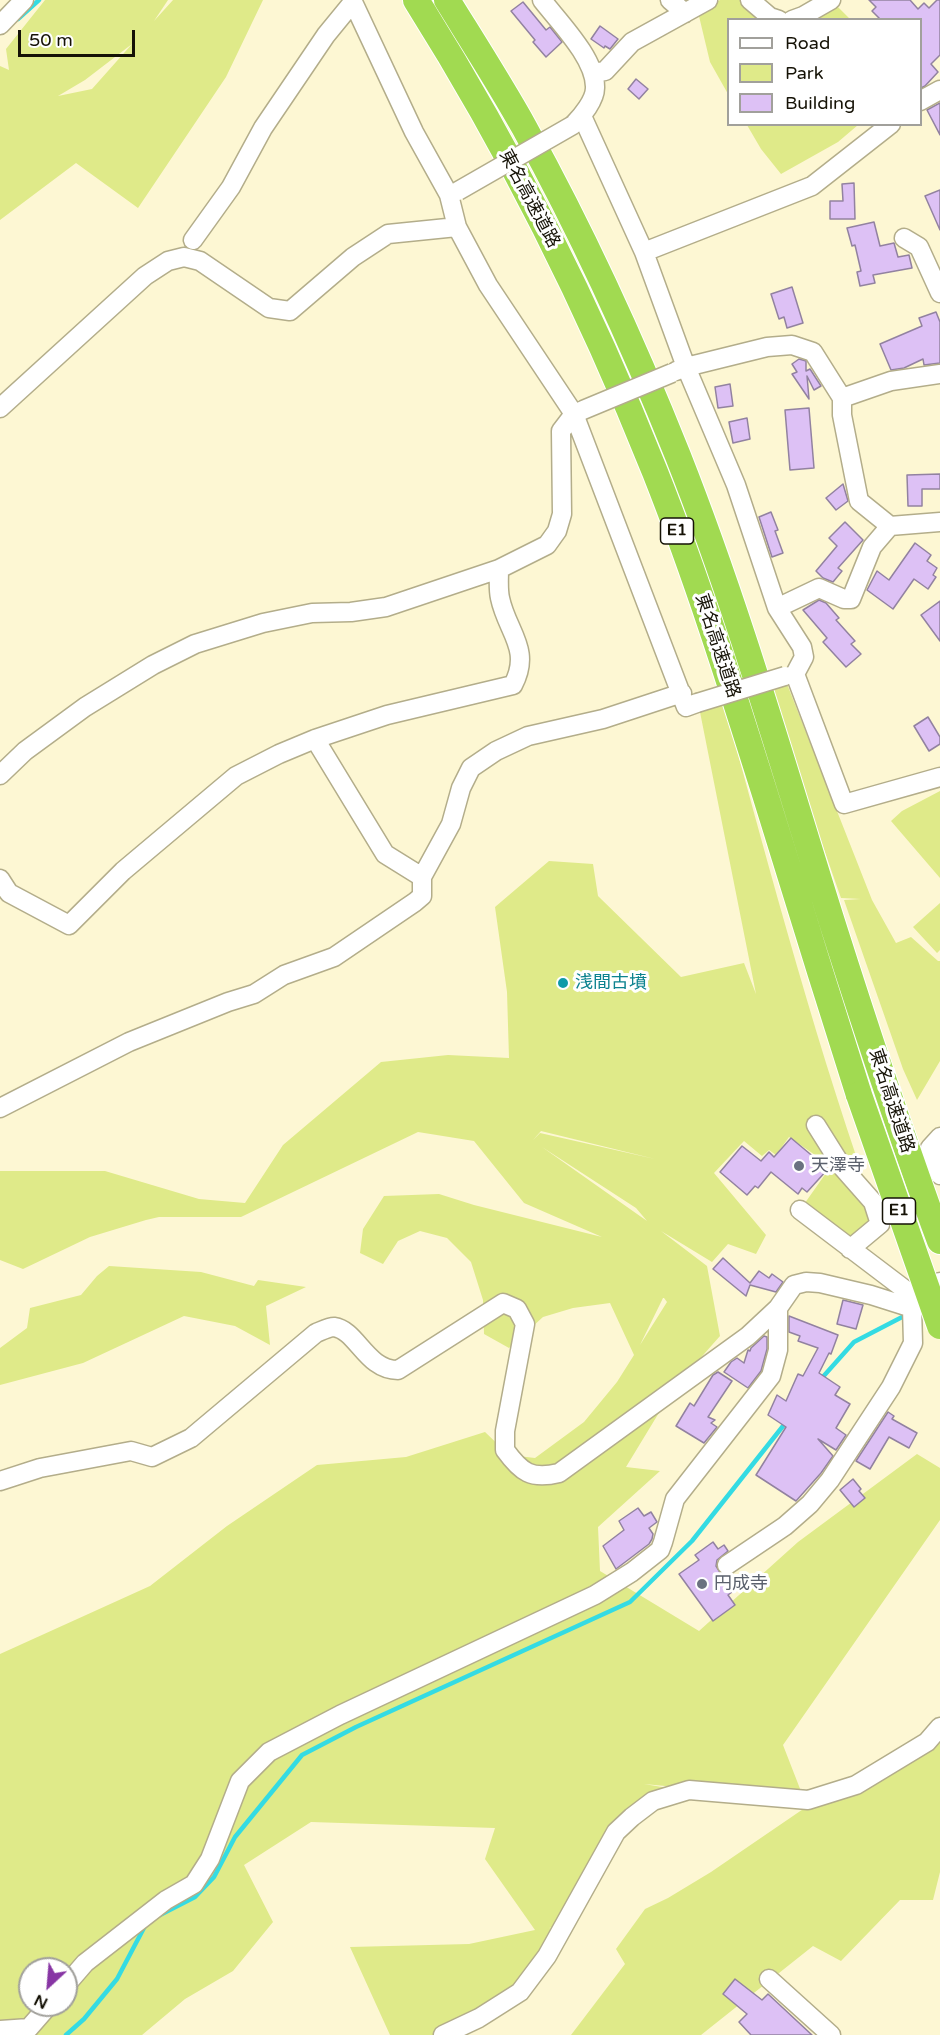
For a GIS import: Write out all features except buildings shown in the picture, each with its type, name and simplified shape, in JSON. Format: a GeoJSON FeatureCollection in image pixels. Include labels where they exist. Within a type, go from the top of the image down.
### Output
{"type":"FeatureCollection","features":[{"type":"Feature","properties":{"kind":"highway","name":"東名高速道路"},"geometry":{"type":"LineString","coordinates":[[416,0],[493,131],[566,269],[614,374],[655,472],[692,569],[859,1095],[940,1326]]}},
{"type":"Feature","properties":{"kind":"highway","name":"東名高速道路"},"geometry":{"type":"LineString","coordinates":[[447,0],[524,126],[600,276],[678,457],[715,555],[775,736],[832,922],[917,1179],[940,1241]]}},
{"type":"Feature","properties":{"kind":"street"},"geometry":{"type":"LineString","coordinates":[[0,25],[24,0]]}},
{"type":"Feature","properties":{"kind":"street"},"geometry":{"type":"LineString","coordinates":[[453,193],[577,121],[596,90],[593,73],[577,44],[542,0]]}},
{"type":"Feature","properties":{"kind":"street"},"geometry":{"type":"LineString","coordinates":[[670,0],[685,13]]}},
{"type":"Feature","properties":{"kind":"street"},"geometry":{"type":"LineString","coordinates":[[593,73],[605,71],[632,42],[708,0]]}},
{"type":"Feature","properties":{"kind":"street"},"geometry":{"type":"LineString","coordinates":[[750,0],[773,18]]}},
{"type":"Feature","properties":{"kind":"street"},"geometry":{"type":"LineString","coordinates":[[798,18],[831,0]]}},
{"type":"Feature","properties":{"kind":"street"},"geometry":{"type":"LineString","coordinates":[[193,240],[231,187],[263,128],[326,35],[353,2],[414,132],[453,193],[457,227],[488,285],[578,412],[689,698]]}},
{"type":"Feature","properties":{"kind":"street"},"geometry":{"type":"LineString","coordinates":[[922,100],[940,90]]}},
{"type":"Feature","properties":{"kind":"street"},"geometry":{"type":"LineString","coordinates":[[0,1108],[129,1042],[228,1002],[254,994],[284,975],[334,957],[416,902],[422,896],[422,877],[452,824],[460,788],[471,768],[496,751],[528,736],[790,675],[804,657],[802,647],[777,608],[736,485],[679,370],[644,252],[577,121]]}},
{"type":"Feature","properties":{"kind":"street"},"geometry":{"type":"LineString","coordinates":[[644,252],[812,186],[888,126]]}},
{"type":"Feature","properties":{"kind":"street"},"geometry":{"type":"LineString","coordinates":[[0,408],[145,276],[168,261],[184,257],[200,261],[269,308],[290,311],[353,257],[388,234],[457,227]]}},
{"type":"Feature","properties":{"kind":"street"},"geometry":{"type":"LineString","coordinates":[[904,238],[919,247],[940,293]]}},
{"type":"Feature","properties":{"kind":"street"},"geometry":{"type":"LineString","coordinates":[[0,775],[25,751],[85,707],[153,664],[195,644],[263,623],[312,613],[351,612],[386,607],[499,569],[547,545],[557,531],[562,514],[561,431],[578,412],[679,370],[767,347],[792,345],[813,352],[842,398],[842,415],[859,501],[890,526]]}},
{"type":"Feature","properties":{"kind":"street"},"geometry":{"type":"LineString","coordinates":[[842,398],[891,381],[940,374]]}},
{"type":"Feature","properties":{"kind":"street"},"geometry":{"type":"LineString","coordinates":[[777,608],[819,588],[844,599],[850,599],[872,546],[890,526],[940,522]]}},
{"type":"Feature","properties":{"kind":"street"},"geometry":{"type":"LineString","coordinates":[[0,879],[9,893],[69,925],[123,871],[236,776],[315,739],[387,715],[513,685],[519,673],[521,655],[500,598],[499,569]]}},
{"type":"Feature","properties":{"kind":"street"},"geometry":{"type":"LineString","coordinates":[[790,675],[844,804],[940,777]]}},
{"type":"Feature","properties":{"kind":"street"},"geometry":{"type":"LineString","coordinates":[[315,739],[384,854],[422,877]]}},
{"type":"Feature","properties":{"kind":"street"},"geometry":{"type":"LineString","coordinates":[[816,1125],[843,1168],[873,1202],[880,1224],[850,1249]]}},
{"type":"Feature","properties":{"kind":"street"},"geometry":{"type":"LineString","coordinates":[[940,1137],[930,1148],[940,1174]]}},
{"type":"Feature","properties":{"kind":"street"},"geometry":{"type":"LineString","coordinates":[[800,1210],[916,1304]]}},
{"type":"Feature","properties":{"kind":"street"},"geometry":{"type":"LineString","coordinates":[[0,1481],[40,1468],[131,1452],[152,1457],[167,1451],[191,1438],[316,1333],[332,1327],[346,1331],[363,1352],[387,1370],[398,1371],[503,1303],[517,1309],[525,1324],[505,1431],[505,1450],[525,1473],[545,1477],[559,1473],[717,1360],[748,1336],[778,1308],[794,1285],[806,1282],[916,1304]]}},
{"type":"Feature","properties":{"kind":"street"},"geometry":{"type":"LineString","coordinates":[[728,1565],[785,1526],[810,1504],[830,1480],[891,1387],[913,1343],[916,1304],[940,1282]]}},
{"type":"Feature","properties":{"kind":"street"},"geometry":{"type":"LineString","coordinates":[[78,1971],[85,1963],[166,1900],[194,1884],[210,1858],[240,1781],[269,1752],[340,1715],[595,1595],[632,1572],[660,1550],[675,1499],[771,1376],[778,1350],[778,1308]]}},
{"type":"Feature","properties":{"kind":"street"},"geometry":{"type":"LineString","coordinates":[[443,2035],[479,2018],[520,1992],[547,1956],[616,1832],[653,1801],[689,1790],[808,1800],[856,1785],[927,1742],[940,1727]]}},
{"type":"Feature","properties":{"kind":"street"},"geometry":{"type":"LineString","coordinates":[[770,1979],[831,2035]]}},
{"type":"Feature","properties":{"kind":"street"},"geometry":{"type":"LineString","coordinates":[[0,2030],[29,2028],[39,2017]]}},
{"type":"Feature","properties":{"kind":"green space"},"geometry":{"type":"Polygon","coordinates":[[[45,0],[168,0],[154,21],[173,0],[263,0],[226,77],[138,208],[76,163],[0,220],[0,66],[9,70],[6,49],[45,0]],[[132,44],[85,80],[58,96],[92,89],[132,44]]]}},
{"type":"Feature","properties":{"kind":"green space"},"geometry":{"type":"Polygon","coordinates":[[[720,0],[743,0],[767,18],[727,18],[727,92],[710,62],[698,12],[720,0]]]}},
{"type":"Feature","properties":{"kind":"green space"},"geometry":{"type":"Polygon","coordinates":[[[835,4],[849,18],[809,18],[835,4]]]}},
{"type":"Feature","properties":{"kind":"green space"},"geometry":{"type":"Polygon","coordinates":[[[748,126],[857,126],[838,142],[781,174],[761,149],[748,126]]]}},
{"type":"Feature","properties":{"kind":"green space"},"geometry":{"type":"Polygon","coordinates":[[[787,684],[872,900],[896,943],[911,937],[940,961],[940,1061],[917,1100],[903,1069],[844,900],[861,899],[841,898],[767,687],[787,684]]]}},
{"type":"Feature","properties":{"kind":"green space"},"geometry":{"type":"Polygon","coordinates":[[[724,703],[816,1030],[880,1224],[846,1246],[800,1210],[831,1166],[789,1137],[776,1155],[769,1150],[762,1156],[744,1141],[714,1173],[766,1235],[756,1254],[728,1244],[712,1262],[661,1231],[707,1266],[720,1336],[674,1388],[626,1467],[660,1471],[598,1527],[600,1571],[699,1631],[798,1542],[917,1454],[940,1468],[940,1520],[783,1745],[804,1799],[644,1784],[686,1791],[616,1830],[561,1926],[549,1928],[561,1930],[520,1992],[438,2035],[390,2035],[350,1947],[469,1944],[535,1930],[485,1859],[495,1828],[311,1822],[244,1865],[273,1922],[233,1971],[185,1999],[142,2035],[0,2035],[0,1654],[150,1586],[227,1526],[317,1465],[406,1457],[485,1432],[509,1455],[535,1458],[584,1422],[617,1382],[634,1355],[610,1303],[573,1308],[543,1317],[509,1348],[484,1334],[483,1300],[471,1262],[447,1238],[420,1231],[398,1241],[383,1264],[360,1253],[363,1229],[384,1196],[439,1194],[602,1237],[524,1203],[474,1141],[418,1132],[241,1217],[159,1217],[146,1220],[90,1237],[23,1269],[0,1260],[0,1171],[105,1171],[199,1199],[245,1203],[283,1145],[381,1062],[448,1055],[509,1058],[507,992],[495,907],[549,861],[593,864],[598,896],[681,977],[744,963],[756,994],[700,712],[724,703]],[[541,1131],[533,1140],[540,1133],[655,1159],[541,1131]],[[542,1147],[647,1221],[636,1208],[542,1147]],[[663,1298],[640,1345],[667,1302],[663,1298]]]}},
{"type":"Feature","properties":{"kind":"green space"},"geometry":{"type":"Polygon","coordinates":[[[940,791],[940,878],[891,821],[902,811],[940,791]]]}},
{"type":"Feature","properties":{"kind":"green space"},"geometry":{"type":"Polygon","coordinates":[[[940,903],[940,950],[937,953],[913,927],[940,903]]]}},
{"type":"Feature","properties":{"kind":"green space"},"geometry":{"type":"Polygon","coordinates":[[[109,1266],[201,1272],[254,1286],[258,1280],[306,1287],[266,1306],[270,1345],[235,1326],[184,1316],[83,1363],[0,1385],[0,1348],[27,1328],[30,1308],[81,1295],[109,1266]]]}},
{"type":"Feature","properties":{"kind":"green space"},"geometry":{"type":"Polygon","coordinates":[[[940,1727],[940,1872],[933,1900],[900,1900],[841,1961],[813,1946],[701,2035],[571,2035],[625,1964],[616,1949],[645,1909],[711,1872],[812,1803],[940,1727]]]}},
{"type":"Feature","properties":{"kind":"waterway"},"geometry":{"type":"LineString","coordinates":[[18,19],[39,0]]}},
{"type":"Feature","properties":{"kind":"waterway"},"geometry":{"type":"LineString","coordinates":[[821,1379],[854,1342],[906,1315]]}},
{"type":"Feature","properties":{"kind":"waterway"},"geometry":{"type":"LineString","coordinates":[[158,1916],[195,1897],[214,1877],[235,1837],[302,1755],[356,1727],[630,1602],[692,1541],[787,1421]]}},
{"type":"Feature","properties":{"kind":"waterway"},"geometry":{"type":"LineString","coordinates":[[66,2035],[84,2019],[117,1979],[146,1924]]}},
{"type":"Feature","properties":{"kind":"place","name":"浅間古墳"},"geometry":{"type":"Point","coordinates":[563,983]}},
{"type":"Feature","properties":{"kind":"place","name":"天澤寺"},"geometry":{"type":"Point","coordinates":[799,1166]}},
{"type":"Feature","properties":{"kind":"place","name":"円成寺"},"geometry":{"type":"Point","coordinates":[702,1584]}}]}
